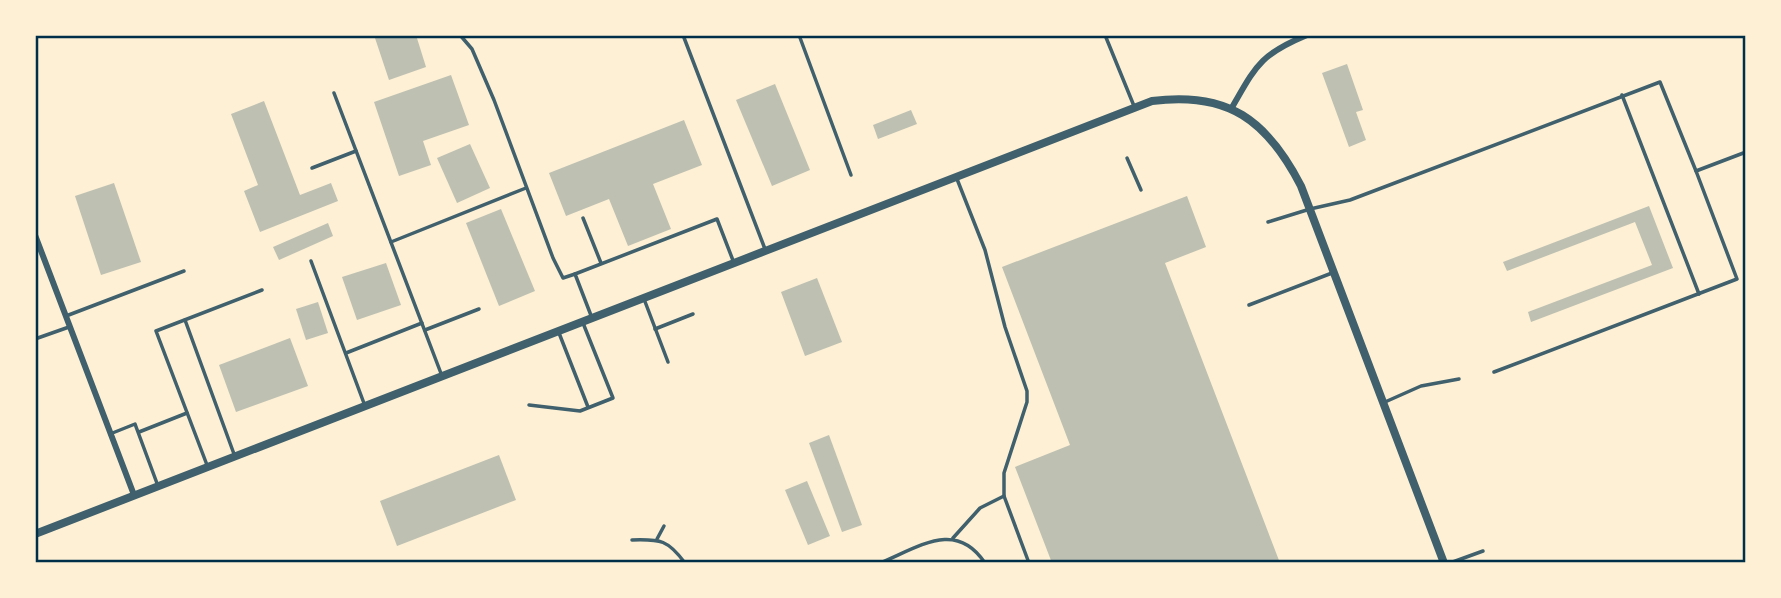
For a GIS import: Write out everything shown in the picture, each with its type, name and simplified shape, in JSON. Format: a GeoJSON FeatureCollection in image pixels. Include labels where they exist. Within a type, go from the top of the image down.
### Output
{"type":"FeatureCollection","features":[{"type":"Feature","properties":{"kind":"street"},"geometry":{"type":"LineString","coordinates":[[1231,109],[1261,61],[1280,47],[1307,35]]}},
{"type":"Feature","properties":{"kind":"street"},"geometry":{"type":"LineString","coordinates":[[35,534],[1135,108],[1181,97],[1206,100],[1253,121],[1269,135],[1287,159],[1310,209],[1444,563]]}},
{"type":"Feature","properties":{"kind":"street"},"geometry":{"type":"LineString","coordinates":[[35,235],[134,495]]}},
{"type":"Feature","properties":{"kind":"lane"},"geometry":{"type":"LineString","coordinates":[[460,35],[472,49],[552,258],[563,278],[717,219],[734,263]]}},
{"type":"Feature","properties":{"kind":"lane"},"geometry":{"type":"LineString","coordinates":[[799,35],[851,175]]}},
{"type":"Feature","properties":{"kind":"lane"},"geometry":{"type":"LineString","coordinates":[[1105,35],[1135,108]]}},
{"type":"Feature","properties":{"kind":"lane"},"geometry":{"type":"LineString","coordinates":[[685,36],[766,250]]}},
{"type":"Feature","properties":{"kind":"lane"},"geometry":{"type":"LineString","coordinates":[[1268,222],[1350,200],[1660,82],[1737,279],[1494,372]]}},
{"type":"Feature","properties":{"kind":"lane"},"geometry":{"type":"LineString","coordinates":[[334,93],[442,376]]}},
{"type":"Feature","properties":{"kind":"lane"},"geometry":{"type":"LineString","coordinates":[[1622,95],[1699,294]]}},
{"type":"Feature","properties":{"kind":"lane"},"geometry":{"type":"LineString","coordinates":[[312,168],[356,150]]}},
{"type":"Feature","properties":{"kind":"lane"},"geometry":{"type":"LineString","coordinates":[[1696,170],[1746,153]]}},
{"type":"Feature","properties":{"kind":"lane"},"geometry":{"type":"LineString","coordinates":[[1127,158],[1141,190]]}},
{"type":"Feature","properties":{"kind":"lane"},"geometry":{"type":"LineString","coordinates":[[957,177],[985,250],[1005,327],[1027,391],[1027,402],[1004,473],[1004,496],[1029,563]]}},
{"type":"Feature","properties":{"kind":"lane"},"geometry":{"type":"LineString","coordinates":[[391,242],[526,187]]}},
{"type":"Feature","properties":{"kind":"lane"},"geometry":{"type":"LineString","coordinates":[[583,218],[601,263]]}},
{"type":"Feature","properties":{"kind":"lane"},"geometry":{"type":"LineString","coordinates":[[311,261],[365,406]]}},
{"type":"Feature","properties":{"kind":"lane"},"geometry":{"type":"LineString","coordinates":[[66,316],[184,271]]}},
{"type":"Feature","properties":{"kind":"lane"},"geometry":{"type":"LineString","coordinates":[[1249,305],[1334,272]]}},
{"type":"Feature","properties":{"kind":"lane"},"geometry":{"type":"LineString","coordinates":[[575,274],[592,317]]}},
{"type":"Feature","properties":{"kind":"lane"},"geometry":{"type":"LineString","coordinates":[[208,467],[156,331],[262,290]]}},
{"type":"Feature","properties":{"kind":"lane"},"geometry":{"type":"LineString","coordinates":[[643,298],[668,362]]}},
{"type":"Feature","properties":{"kind":"lane"},"geometry":{"type":"LineString","coordinates":[[425,330],[479,309]]}},
{"type":"Feature","properties":{"kind":"lane"},"geometry":{"type":"LineString","coordinates":[[655,329],[693,314]]}},
{"type":"Feature","properties":{"kind":"lane"},"geometry":{"type":"LineString","coordinates":[[184,320],[235,456]]}},
{"type":"Feature","properties":{"kind":"lane"},"geometry":{"type":"LineString","coordinates":[[529,405],[580,411],[613,398],[583,321]]}},
{"type":"Feature","properties":{"kind":"lane"},"geometry":{"type":"LineString","coordinates":[[346,353],[422,323]]}},
{"type":"Feature","properties":{"kind":"lane"},"geometry":{"type":"LineString","coordinates":[[35,340],[70,326]]}},
{"type":"Feature","properties":{"kind":"lane"},"geometry":{"type":"LineString","coordinates":[[558,331],[589,407]]}},
{"type":"Feature","properties":{"kind":"lane"},"geometry":{"type":"LineString","coordinates":[[1383,402],[1421,386],[1459,379]]}},
{"type":"Feature","properties":{"kind":"lane"},"geometry":{"type":"LineString","coordinates":[[139,432],[187,413]]}},
{"type":"Feature","properties":{"kind":"lane"},"geometry":{"type":"LineString","coordinates":[[110,433],[135,424],[158,486]]}},
{"type":"Feature","properties":{"kind":"lane"},"geometry":{"type":"LineString","coordinates":[[953,538],[980,508],[1004,496]]}},
{"type":"Feature","properties":{"kind":"lane"},"geometry":{"type":"LineString","coordinates":[[657,539],[664,526]]}},
{"type":"Feature","properties":{"kind":"lane"},"geometry":{"type":"LineString","coordinates":[[880,563],[926,544],[953,538],[970,545],[985,563]]}},
{"type":"Feature","properties":{"kind":"lane"},"geometry":{"type":"LineString","coordinates":[[632,540],[657,539],[673,547],[685,563]]}},
{"type":"Feature","properties":{"kind":"lane"},"geometry":{"type":"LineString","coordinates":[[1450,563],[1483,551]]}},
{"type":"Feature","properties":{"kind":"building"},"geometry":{"type":"Polygon","coordinates":[[[374,35],[416,35],[426,67],[389,80],[374,35]]]}},
{"type":"Feature","properties":{"kind":"building"},"geometry":{"type":"Polygon","coordinates":[[[1347,64],[1363,110],[1356,112],[1366,140],[1349,147],[1322,73],[1347,64]]]}},
{"type":"Feature","properties":{"kind":"building"},"geometry":{"type":"Polygon","coordinates":[[[451,75],[469,125],[423,141],[431,165],[399,176],[374,102],[451,75]]]}},
{"type":"Feature","properties":{"kind":"building"},"geometry":{"type":"Polygon","coordinates":[[[775,84],[810,170],[772,186],[736,100],[775,84]]]}},
{"type":"Feature","properties":{"kind":"building"},"geometry":{"type":"Polygon","coordinates":[[[264,101],[300,195],[331,183],[338,201],[260,232],[244,191],[258,185],[231,114],[264,101]]]}},
{"type":"Feature","properties":{"kind":"building"},"geometry":{"type":"Polygon","coordinates":[[[911,110],[917,124],[878,139],[873,125],[911,110]]]}},
{"type":"Feature","properties":{"kind":"building"},"geometry":{"type":"Polygon","coordinates":[[[684,120],[702,165],[653,184],[671,229],[628,246],[609,199],[566,216],[549,173],[684,120]]]}},
{"type":"Feature","properties":{"kind":"building"},"geometry":{"type":"Polygon","coordinates":[[[470,144],[490,188],[457,203],[437,158],[470,144]]]}},
{"type":"Feature","properties":{"kind":"building"},"geometry":{"type":"Polygon","coordinates":[[[114,183],[141,262],[101,275],[75,196],[114,183]]]}},
{"type":"Feature","properties":{"kind":"building"},"geometry":{"type":"Polygon","coordinates":[[[1187,196],[1206,247],[1165,263],[1280,563],[1052,563],[1015,467],[1070,445],[1002,267],[1187,196]]]}},
{"type":"Feature","properties":{"kind":"building"},"geometry":{"type":"Polygon","coordinates":[[[1649,206],[1673,268],[1531,322],[1528,312],[1652,265],[1635,222],[1507,271],[1503,262],[1649,206]]]}},
{"type":"Feature","properties":{"kind":"building"},"geometry":{"type":"Polygon","coordinates":[[[501,209],[535,291],[499,306],[466,223],[501,209]]]}},
{"type":"Feature","properties":{"kind":"building"},"geometry":{"type":"Polygon","coordinates":[[[328,223],[333,236],[279,260],[273,247],[328,223]]]}},
{"type":"Feature","properties":{"kind":"building"},"geometry":{"type":"Polygon","coordinates":[[[386,263],[401,305],[357,320],[342,277],[386,263]]]}},
{"type":"Feature","properties":{"kind":"building"},"geometry":{"type":"Polygon","coordinates":[[[817,278],[842,342],[805,356],[781,292],[817,278]]]}},
{"type":"Feature","properties":{"kind":"building"},"geometry":{"type":"Polygon","coordinates":[[[318,302],[328,333],[306,340],[296,309],[318,302]]]}},
{"type":"Feature","properties":{"kind":"building"},"geometry":{"type":"Polygon","coordinates":[[[290,338],[308,386],[236,412],[219,365],[290,338]]]}},
{"type":"Feature","properties":{"kind":"building"},"geometry":{"type":"Polygon","coordinates":[[[829,435],[862,525],[842,532],[809,443],[829,435]]]}},
{"type":"Feature","properties":{"kind":"building"},"geometry":{"type":"Polygon","coordinates":[[[499,455],[516,500],[397,546],[380,501],[499,455]]]}},
{"type":"Feature","properties":{"kind":"building"},"geometry":{"type":"Polygon","coordinates":[[[807,481],[830,536],[808,545],[785,490],[807,481]]]}}]}
